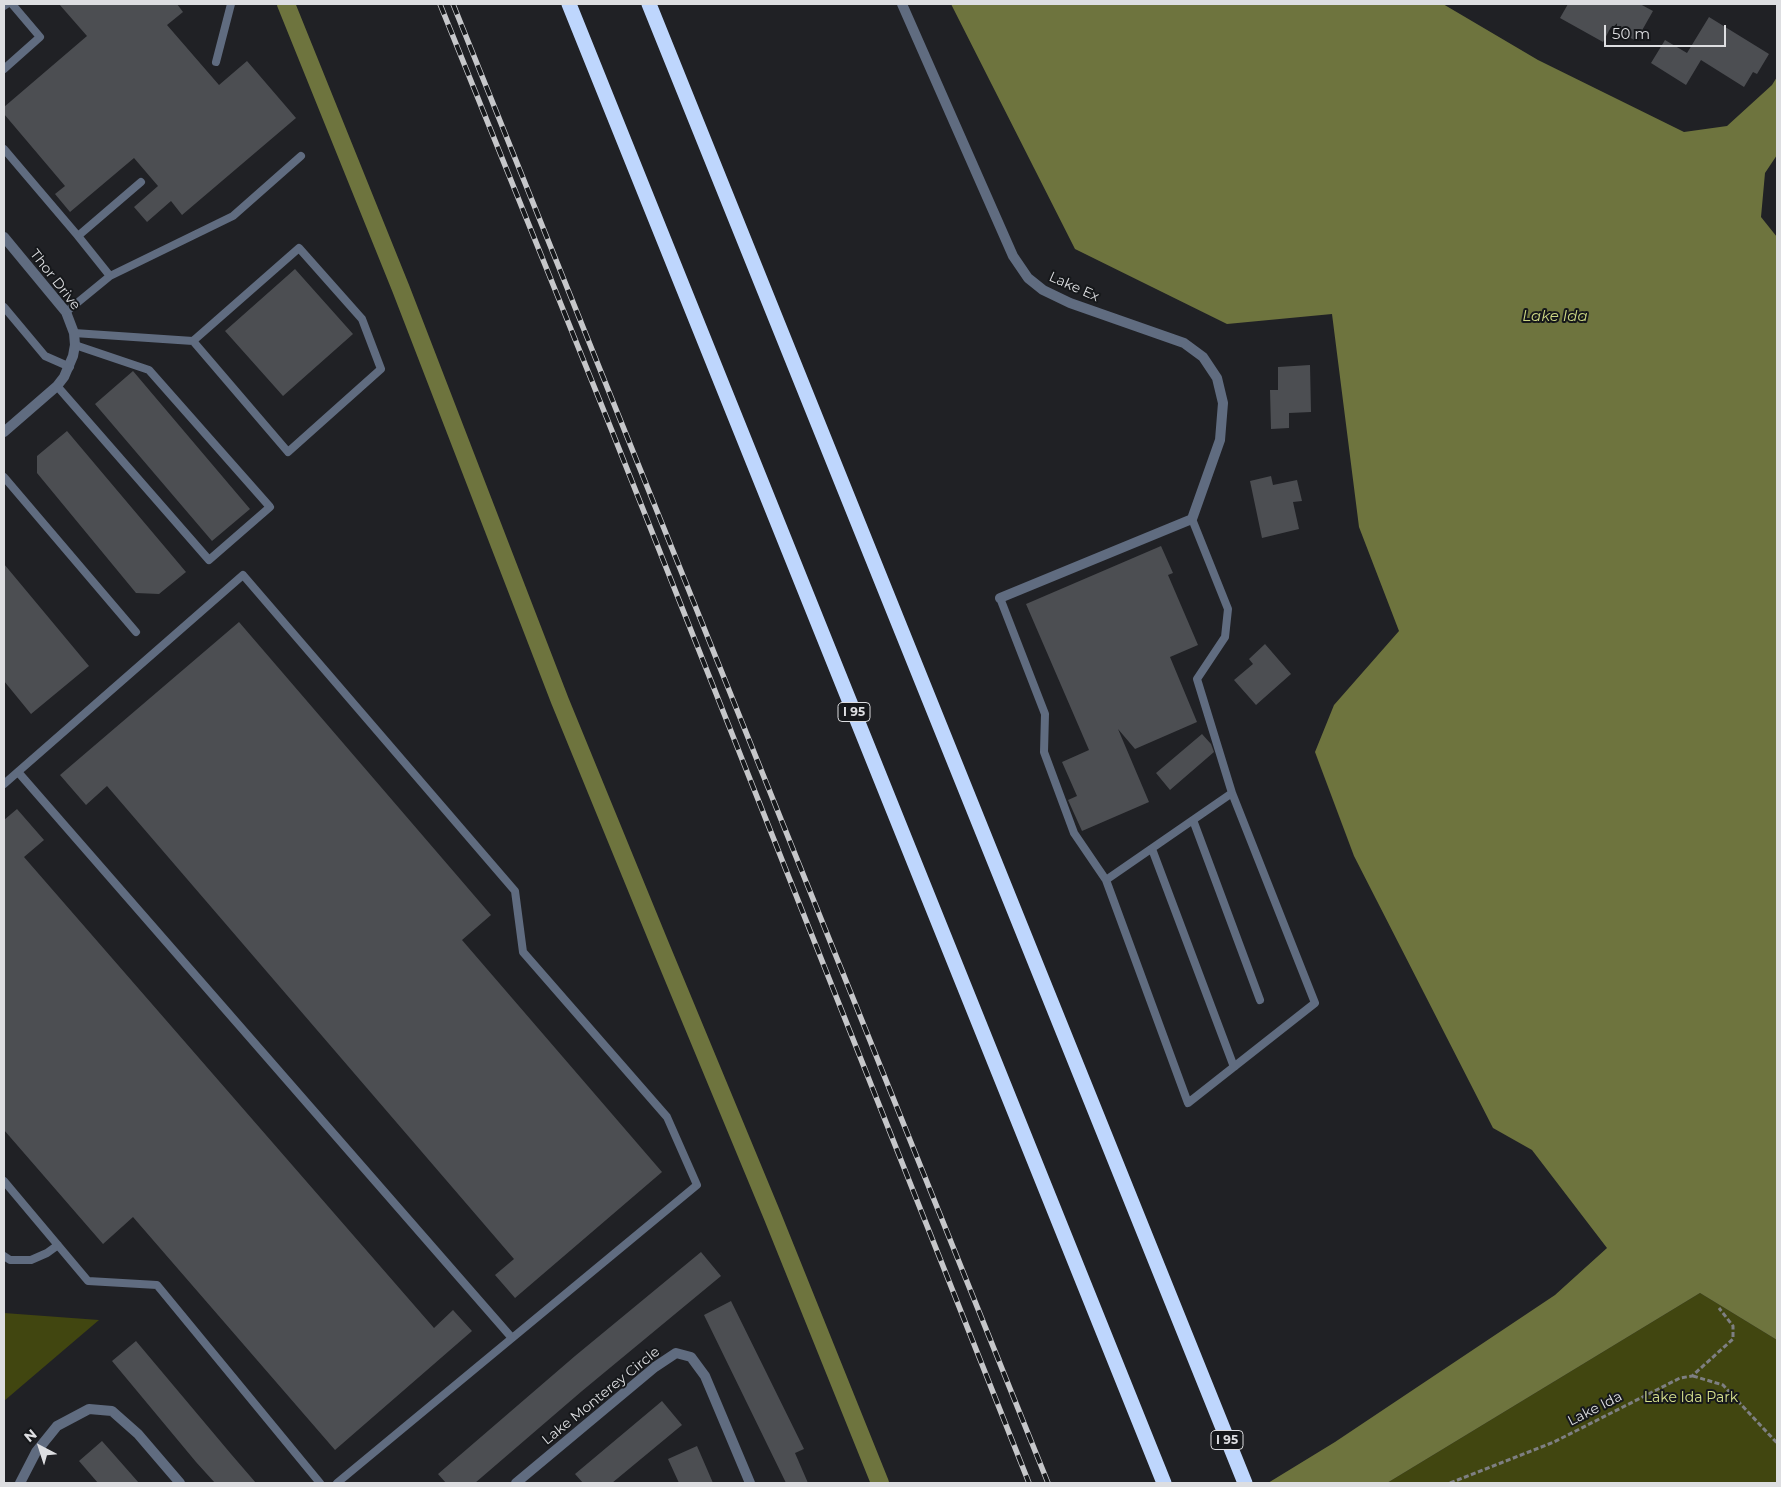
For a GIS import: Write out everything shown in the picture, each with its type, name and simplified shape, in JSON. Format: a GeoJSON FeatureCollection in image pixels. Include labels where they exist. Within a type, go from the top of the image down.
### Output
{"type":"FeatureCollection","features":[{"type":"Feature","properties":{"kind":"highway","name":"I 95"},"geometry":{"type":"LineString","coordinates":[[569,4],[1164,1483]]}},
{"type":"Feature","properties":{"kind":"highway","name":"I 95"},"geometry":{"type":"LineString","coordinates":[[649,4],[1244,1483]]}},
{"type":"Feature","properties":{"kind":"street","name":"Lake Ex"},"geometry":{"type":"LineString","coordinates":[[902,4],[1013,256],[1028,278],[1043,290],[1070,303],[1184,343],[1203,357],[1217,378],[1223,403],[1220,440],[1192,519]]}},
{"type":"Feature","properties":{"kind":"street","name":"Thor Drive"},"geometry":{"type":"LineString","coordinates":[[4,237],[66,312],[74,333],[70,367]]}},
{"type":"Feature","properties":{"kind":"street"},"geometry":{"type":"LineString","coordinates":[[4,432],[57,386],[70,367]]}},
{"type":"Feature","properties":{"kind":"street"},"geometry":{"type":"LineString","coordinates":[[1000,598],[1192,519]]}},
{"type":"Feature","properties":{"kind":"street","name":"Lake Monterey Circle"},"geometry":{"type":"LineString","coordinates":[[516,1483],[655,1367],[676,1353],[691,1357],[705,1376],[750,1483]]}},
{"type":"Feature","properties":{"kind":"street"},"geometry":{"type":"LineString","coordinates":[[20,1483],[36,1452],[57,1426],[88,1408],[112,1411],[138,1434],[180,1483]]}},
{"type":"Feature","properties":{"kind":"lane"},"geometry":{"type":"LineString","coordinates":[[4,69],[40,38],[12,4]]}},
{"type":"Feature","properties":{"kind":"lane"},"geometry":{"type":"LineString","coordinates":[[216,62],[231,4]]}},
{"type":"Feature","properties":{"kind":"lane"},"geometry":{"type":"LineString","coordinates":[[4,149],[110,276]]}},
{"type":"Feature","properties":{"kind":"lane"},"geometry":{"type":"LineString","coordinates":[[66,312],[110,276],[233,216],[301,156]]}},
{"type":"Feature","properties":{"kind":"lane"},"geometry":{"type":"LineString","coordinates":[[78,236],[141,182]]}},
{"type":"Feature","properties":{"kind":"lane"},"geometry":{"type":"LineString","coordinates":[[74,333],[193,341],[298,248],[362,319],[381,369],[288,452],[193,341]]}},
{"type":"Feature","properties":{"kind":"lane"},"geometry":{"type":"LineString","coordinates":[[4,307],[46,356],[70,367]]}},
{"type":"Feature","properties":{"kind":"lane"},"geometry":{"type":"LineString","coordinates":[[57,386],[209,560],[270,507],[149,370],[74,345]]}},
{"type":"Feature","properties":{"kind":"lane"},"geometry":{"type":"LineString","coordinates":[[4,477],[136,632]]}},
{"type":"Feature","properties":{"kind":"lane"},"geometry":{"type":"LineString","coordinates":[[1000,598],[1045,714],[1044,752],[1074,833],[1106,880],[1188,1103],[1315,1003],[1232,794],[1197,679],[1225,637],[1228,609],[1192,519]]}},
{"type":"Feature","properties":{"kind":"lane"},"geometry":{"type":"LineString","coordinates":[[4,784],[243,575],[515,890],[523,952],[667,1117],[697,1185],[337,1483]]}},
{"type":"Feature","properties":{"kind":"lane"},"geometry":{"type":"LineString","coordinates":[[18,772],[512,1338]]}},
{"type":"Feature","properties":{"kind":"lane"},"geometry":{"type":"LineString","coordinates":[[1106,880],[1232,794]]}},
{"type":"Feature","properties":{"kind":"lane"},"geometry":{"type":"LineString","coordinates":[[1193,820],[1260,1000]]}},
{"type":"Feature","properties":{"kind":"lane"},"geometry":{"type":"LineString","coordinates":[[1152,848],[1234,1068]]}},
{"type":"Feature","properties":{"kind":"lane"},"geometry":{"type":"LineString","coordinates":[[4,1181],[88,1281],[157,1285],[320,1483]]}},
{"type":"Feature","properties":{"kind":"lane"},"geometry":{"type":"LineString","coordinates":[[4,1256],[10,1260],[31,1260],[46,1254],[58,1245]]}},
{"type":"Feature","properties":{"kind":"path","name":"Lake Ida"},"geometry":{"type":"LineString","coordinates":[[1450,1483],[1554,1442],[1680,1378],[1692,1376],[1733,1339],[1733,1326],[1719,1308]]}},
{"type":"Feature","properties":{"kind":"path"},"geometry":{"type":"LineString","coordinates":[[1692,1376],[1723,1385],[1777,1443]]}},
{"type":"Feature","properties":{"kind":"green space","name":"Lake Ida Park"},"geometry":{"type":"Polygon","coordinates":[[[1700,1293],[1777,1340],[1777,1483],[1387,1483],[1700,1293]]]}},
{"type":"Feature","properties":{"kind":"green space"},"geometry":{"type":"Polygon","coordinates":[[[4,1313],[99,1320],[4,1401],[4,1313]]]}},
{"type":"Feature","properties":{"kind":"water","name":"Lake Ida"},"geometry":{"type":"Polygon","coordinates":[[[951,4],[1443,4],[1538,60],[1684,132],[1727,126],[1772,85],[1777,77],[1777,155],[1765,173],[1761,217],[1777,237],[1777,1340],[1700,1293],[1387,1483],[1268,1483],[1335,1442],[1555,1295],[1607,1248],[1532,1150],[1493,1128],[1354,856],[1315,752],[1334,705],[1399,631],[1359,527],[1332,314],[1227,324],[1075,249],[951,4]]]}},
{"type":"Feature","properties":{"kind":"building"},"geometry":{"type":"Polygon","coordinates":[[[59,4],[177,4],[183,12],[167,25],[219,85],[247,61],[296,118],[182,215],[171,201],[147,222],[134,207],[158,186],[134,158],[70,212],[55,194],[65,186],[4,114],[4,107],[87,36],[59,4]]]}},
{"type":"Feature","properties":{"kind":"building"},"geometry":{"type":"Polygon","coordinates":[[[1568,4],[1640,4],[1653,11],[1636,41],[1611,27],[1603,42],[1560,18],[1568,4]]]}},
{"type":"Feature","properties":{"kind":"building"},"geometry":{"type":"Polygon","coordinates":[[[1709,17],[1769,54],[1757,74],[1753,72],[1744,87],[1701,60],[1686,85],[1651,63],[1665,40],[1687,53],[1709,17]]]}},
{"type":"Feature","properties":{"kind":"building"},"geometry":{"type":"Polygon","coordinates":[[[295,269],[353,334],[283,396],[225,331],[295,269]]]}},
{"type":"Feature","properties":{"kind":"building"},"geometry":{"type":"Polygon","coordinates":[[[1310,365],[1311,412],[1289,413],[1289,428],[1271,429],[1270,390],[1278,390],[1278,367],[1310,365]]]}},
{"type":"Feature","properties":{"kind":"building"},"geometry":{"type":"Polygon","coordinates":[[[133,371],[250,509],[212,541],[95,404],[133,371]]]}},
{"type":"Feature","properties":{"kind":"building"},"geometry":{"type":"Polygon","coordinates":[[[67,431],[186,572],[159,594],[136,593],[37,473],[37,456],[67,431]]]}},
{"type":"Feature","properties":{"kind":"building"},"geometry":{"type":"Polygon","coordinates":[[[1271,476],[1273,485],[1297,480],[1302,501],[1293,502],[1299,529],[1262,538],[1250,481],[1271,476]]]}},
{"type":"Feature","properties":{"kind":"building"},"geometry":{"type":"Polygon","coordinates":[[[1161,546],[1173,573],[1168,575],[1198,645],[1170,657],[1197,722],[1135,749],[1118,729],[1149,802],[1082,831],[1068,800],[1077,796],[1062,762],[1089,750],[1026,604],[1161,546]]]}},
{"type":"Feature","properties":{"kind":"building"},"geometry":{"type":"Polygon","coordinates":[[[4,564],[89,666],[31,714],[4,681],[4,564]]]}},
{"type":"Feature","properties":{"kind":"building"},"geometry":{"type":"Polygon","coordinates":[[[239,622],[491,915],[462,940],[662,1172],[515,1298],[495,1275],[514,1259],[107,786],[86,805],[60,775],[239,622]]]}},
{"type":"Feature","properties":{"kind":"building"},"geometry":{"type":"Polygon","coordinates":[[[1265,644],[1291,674],[1256,705],[1234,680],[1253,664],[1249,659],[1265,644]]]}},
{"type":"Feature","properties":{"kind":"building"},"geometry":{"type":"Polygon","coordinates":[[[1202,734],[1211,744],[1214,752],[1170,790],[1156,773],[1202,734]]]}},
{"type":"Feature","properties":{"kind":"building"},"geometry":{"type":"Polygon","coordinates":[[[17,809],[44,840],[24,857],[434,1328],[453,1310],[472,1331],[335,1450],[133,1217],[103,1244],[4,1130],[4,820],[17,809]]]}},
{"type":"Feature","properties":{"kind":"building"},"geometry":{"type":"Polygon","coordinates":[[[701,1252],[721,1276],[582,1391],[475,1483],[446,1483],[438,1474],[575,1356],[701,1252]]]}},
{"type":"Feature","properties":{"kind":"building"},"geometry":{"type":"Polygon","coordinates":[[[731,1301],[804,1449],[795,1453],[808,1483],[786,1483],[704,1315],[731,1301]]]}},
{"type":"Feature","properties":{"kind":"building"},"geometry":{"type":"Polygon","coordinates":[[[136,1341],[256,1483],[215,1483],[196,1462],[112,1361],[136,1341]]]}},
{"type":"Feature","properties":{"kind":"building"},"geometry":{"type":"Polygon","coordinates":[[[662,1401],[682,1425],[612,1483],[583,1483],[575,1474],[662,1401]]]}},
{"type":"Feature","properties":{"kind":"building"},"geometry":{"type":"Polygon","coordinates":[[[102,1441],[139,1483],[98,1483],[79,1461],[102,1441]]]}},
{"type":"Feature","properties":{"kind":"building"},"geometry":{"type":"Polygon","coordinates":[[[697,1446],[713,1483],[679,1483],[668,1459],[697,1446]]]}},
{"type":"Feature","properties":{"kind":"waterway"},"geometry":{"type":"LineString","coordinates":[[286,4],[401,289],[560,701],[772,1215],[880,1483]]}},
{"type":"Feature","properties":{"kind":"railway"},"geometry":{"type":"LineString","coordinates":[[440,4],[612,431],[1029,1483]]}},
{"type":"Feature","properties":{"kind":"railway"},"geometry":{"type":"LineString","coordinates":[[453,4],[1048,1483]]}}]}
